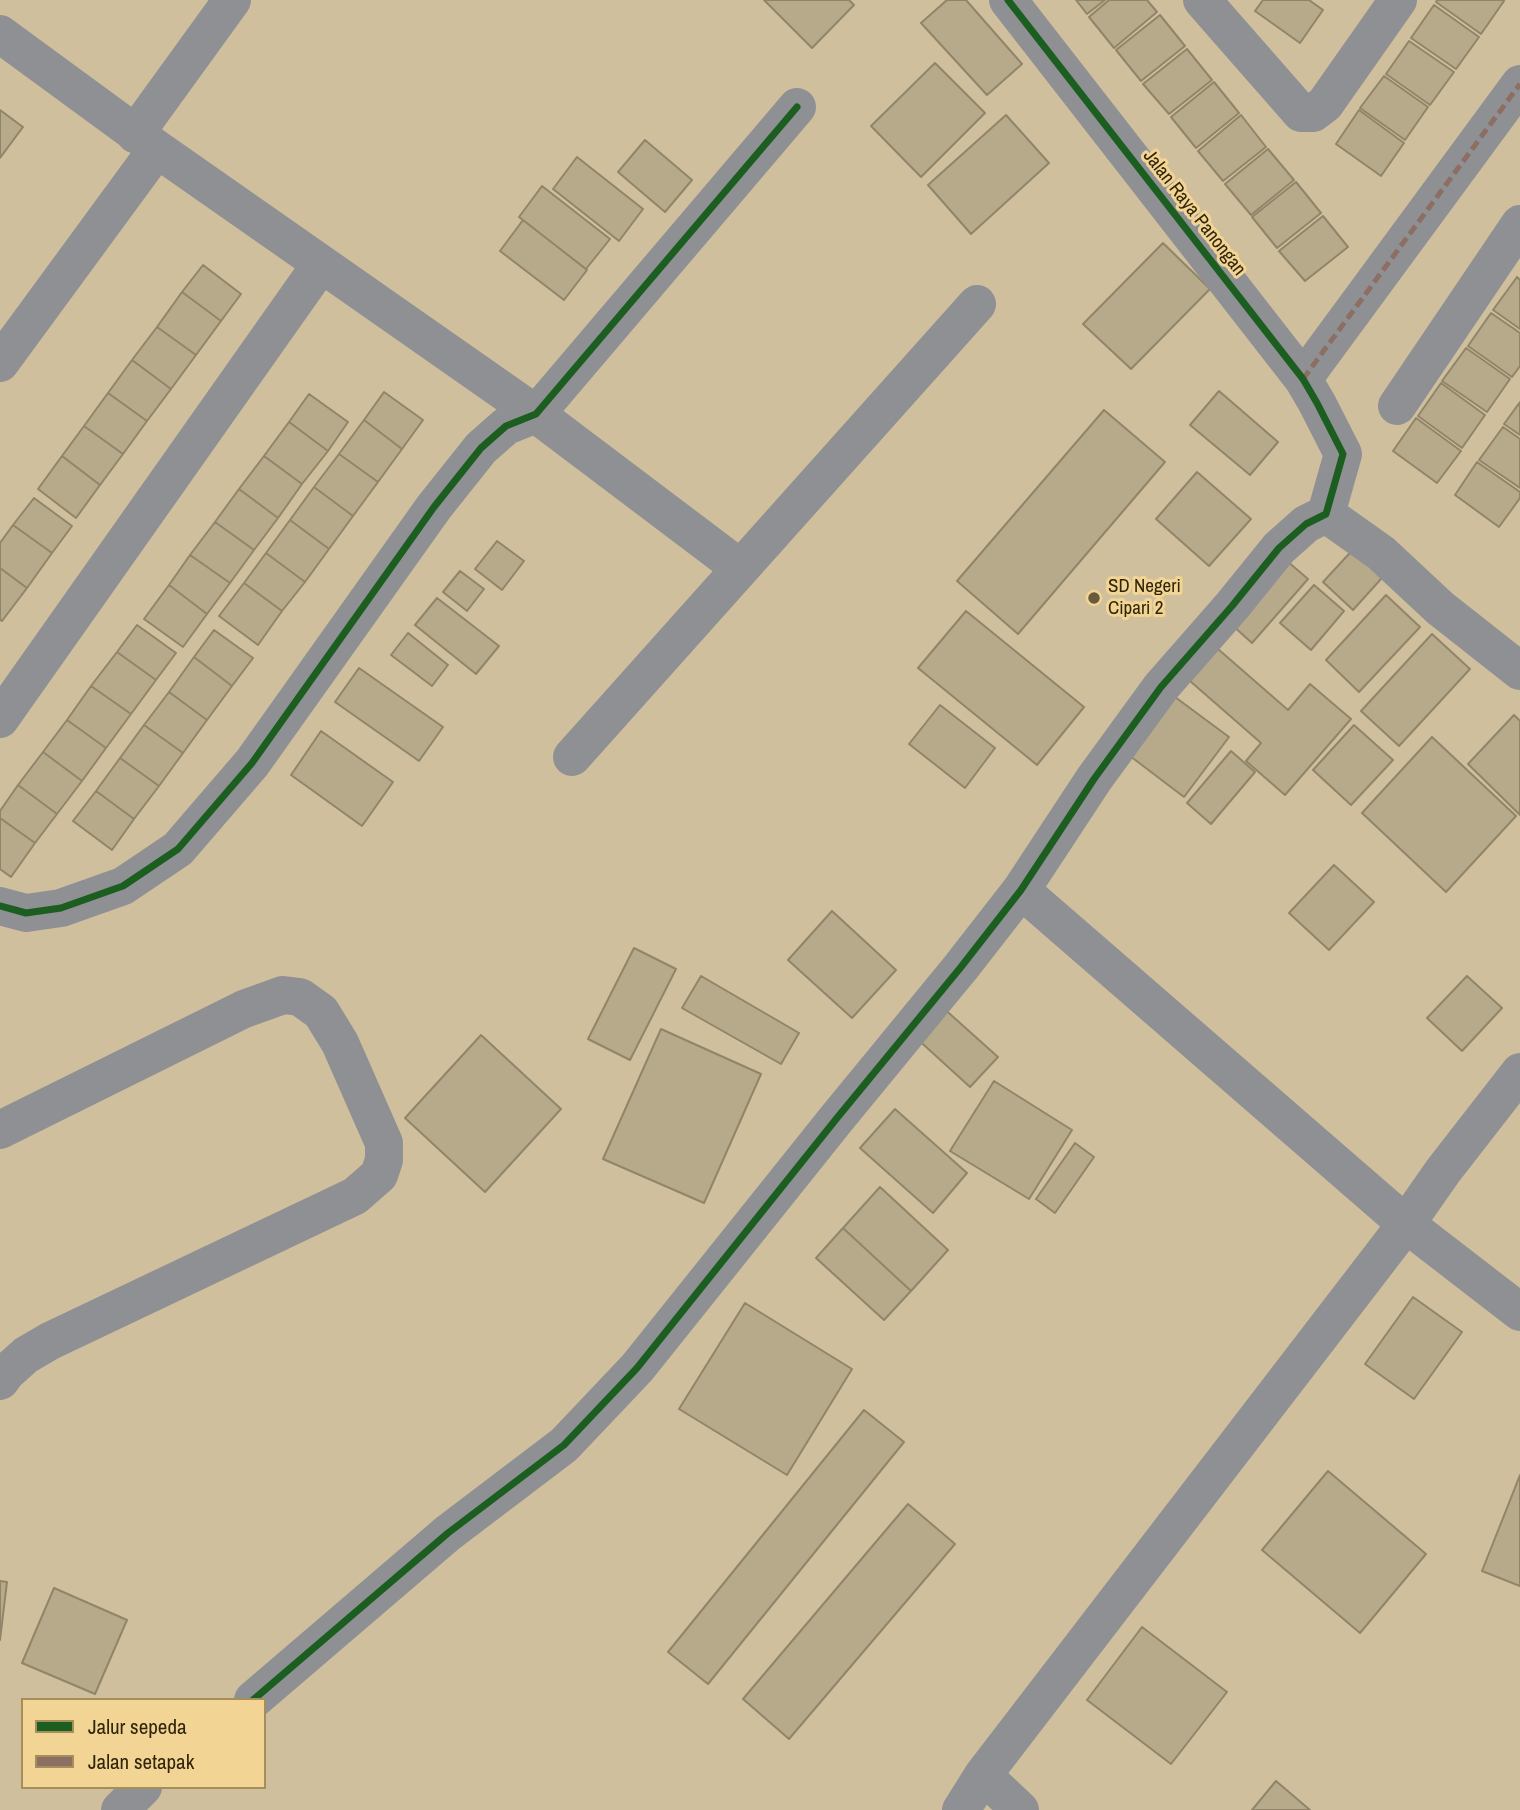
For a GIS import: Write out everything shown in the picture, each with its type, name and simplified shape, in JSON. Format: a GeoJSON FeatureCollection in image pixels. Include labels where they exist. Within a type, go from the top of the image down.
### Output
{"type":"FeatureCollection","features":[{"type":"Feature","properties":{"kind":"street"},"geometry":{"type":"LineString","coordinates":[[0,363],[146,142],[232,0]]}},
{"type":"Feature","properties":{"kind":"street","name":"Jalan Raya Panongan"},"geometry":{"type":"LineString","coordinates":[[1008,0],[1303,379],[1318,403],[1343,454],[1326,514]]}},
{"type":"Feature","properties":{"kind":"street"},"geometry":{"type":"LineString","coordinates":[[1202,0],[1301,113],[1313,113],[1325,104],[1398,0]]}},
{"type":"Feature","properties":{"kind":"street"},"geometry":{"type":"LineString","coordinates":[[0,34],[146,142],[536,414],[740,568]]}},
{"type":"Feature","properties":{"kind":"street"},"geometry":{"type":"LineString","coordinates":[[1303,379],[1520,84]]}},
{"type":"Feature","properties":{"kind":"street"},"geometry":{"type":"LineString","coordinates":[[0,906],[26,913],[61,908],[123,886],[178,849],[252,763],[426,519],[481,448],[506,426],[536,414],[797,107]]}},
{"type":"Feature","properties":{"kind":"street"},"geometry":{"type":"LineString","coordinates":[[1397,406],[1520,224]]}},
{"type":"Feature","properties":{"kind":"street"},"geometry":{"type":"LineString","coordinates":[[0,719],[321,264]]}},
{"type":"Feature","properties":{"kind":"street"},"geometry":{"type":"LineString","coordinates":[[572,757],[977,304]]}},
{"type":"Feature","properties":{"kind":"street"},"geometry":{"type":"LineString","coordinates":[[255,1698],[448,1533],[564,1445],[637,1368],[1021,890],[1094,779],[1161,687],[1279,548],[1306,524],[1326,514],[1381,553],[1440,608],[1520,671]]}},
{"type":"Feature","properties":{"kind":"street"},"geometry":{"type":"LineString","coordinates":[[1021,890],[1406,1224],[1520,1312]]}},
{"type":"Feature","properties":{"kind":"street"},"geometry":{"type":"LineString","coordinates":[[0,1130],[244,1009],[283,995],[300,997],[321,1012],[328,1022],[384,1143],[384,1160],[379,1175],[355,1196],[50,1341],[26,1355],[0,1381]]}},
{"type":"Feature","properties":{"kind":"street"},"geometry":{"type":"LineString","coordinates":[[961,1810],[983,1775],[1520,1072]]}},
{"type":"Feature","properties":{"kind":"street"},"geometry":{"type":"LineString","coordinates":[[983,1775],[1020,1810]]}},
{"type":"Feature","properties":{"kind":"street"},"geometry":{"type":"LineString","coordinates":[[120,1810],[141,1789]]}},
{"type":"Feature","properties":{"kind":"building"},"geometry":{"type":"Polygon","coordinates":[[[764,0],[849,0],[854,5],[812,48],[764,0]]]}},
{"type":"Feature","properties":{"kind":"building"},"geometry":{"type":"Polygon","coordinates":[[[947,0],[966,0],[1022,64],[987,95],[921,23],[947,0]]]}},
{"type":"Feature","properties":{"kind":"building"},"geometry":{"type":"Polygon","coordinates":[[[1076,0],[1105,0],[1087,14],[1076,0]]]}},
{"type":"Feature","properties":{"kind":"building"},"geometry":{"type":"Polygon","coordinates":[[[1109,0],[1147,0],[1157,12],[1114,48],[1089,17],[1109,0]]]}},
{"type":"Feature","properties":{"kind":"building"},"geometry":{"type":"Polygon","coordinates":[[[1263,0],[1309,0],[1323,10],[1300,43],[1255,11],[1263,0]]]}},
{"type":"Feature","properties":{"kind":"building"},"geometry":{"type":"Polygon","coordinates":[[[1504,1],[1481,34],[1436,2],[1504,1]]]}},
{"type":"Feature","properties":{"kind":"building"},"geometry":{"type":"Polygon","coordinates":[[[1434,5],[1479,37],[1456,69],[1411,38],[1434,5]]]}},
{"type":"Feature","properties":{"kind":"building"},"geometry":{"type":"Polygon","coordinates":[[[1160,15],[1185,46],[1141,81],[1116,50],[1160,15]]]}},
{"type":"Feature","properties":{"kind":"building"},"geometry":{"type":"Polygon","coordinates":[[[1409,41],[1454,72],[1430,105],[1386,74],[1409,41]]]}},
{"type":"Feature","properties":{"kind":"building"},"geometry":{"type":"Polygon","coordinates":[[[1187,49],[1212,80],[1169,114],[1143,84],[1187,49]]]}},
{"type":"Feature","properties":{"kind":"building"},"geometry":{"type":"Polygon","coordinates":[[[935,63],[985,113],[921,177],[871,126],[935,63]]]}},
{"type":"Feature","properties":{"kind":"building"},"geometry":{"type":"Polygon","coordinates":[[[1384,76],[1428,107],[1405,140],[1360,108],[1384,76]]]}},
{"type":"Feature","properties":{"kind":"building"},"geometry":{"type":"Polygon","coordinates":[[[1214,82],[1239,113],[1196,148],[1171,117],[1214,82]]]}},
{"type":"Feature","properties":{"kind":"building"},"geometry":{"type":"Polygon","coordinates":[[[0,110],[23,127],[0,158],[0,110]]]}},
{"type":"Feature","properties":{"kind":"building"},"geometry":{"type":"Polygon","coordinates":[[[1359,110],[1404,143],[1381,176],[1336,144],[1359,110]]]}},
{"type":"Feature","properties":{"kind":"building"},"geometry":{"type":"Polygon","coordinates":[[[1006,115],[1049,163],[971,234],[928,185],[1006,115]]]}},
{"type":"Feature","properties":{"kind":"building"},"geometry":{"type":"Polygon","coordinates":[[[1241,115],[1266,147],[1223,181],[1198,151],[1241,115]]]}},
{"type":"Feature","properties":{"kind":"building"},"geometry":{"type":"Polygon","coordinates":[[[645,140],[692,180],[665,212],[618,172],[645,140]]]}},
{"type":"Feature","properties":{"kind":"building"},"geometry":{"type":"Polygon","coordinates":[[[1268,149],[1294,180],[1251,215],[1225,184],[1268,149]]]}},
{"type":"Feature","properties":{"kind":"building"},"geometry":{"type":"Polygon","coordinates":[[[577,157],[643,209],[619,241],[553,189],[577,157]]]}},
{"type":"Feature","properties":{"kind":"building"},"geometry":{"type":"Polygon","coordinates":[[[1296,182],[1321,213],[1277,248],[1252,217],[1296,182]]]}},
{"type":"Feature","properties":{"kind":"building"},"geometry":{"type":"Polygon","coordinates":[[[542,186],[610,239],[586,269],[519,217],[542,186]]]}},
{"type":"Feature","properties":{"kind":"building"},"geometry":{"type":"Polygon","coordinates":[[[1323,216],[1348,247],[1305,281],[1279,251],[1323,216]]]}},
{"type":"Feature","properties":{"kind":"building"},"geometry":{"type":"Polygon","coordinates":[[[523,220],[587,270],[564,300],[500,251],[523,220]]]}},
{"type":"Feature","properties":{"kind":"building"},"geometry":{"type":"Polygon","coordinates":[[[1163,243],[1210,289],[1131,369],[1083,324],[1163,243]]]}},
{"type":"Feature","properties":{"kind":"building"},"geometry":{"type":"Polygon","coordinates":[[[203,265],[241,294],[221,321],[182,292],[203,265]]]}},
{"type":"Feature","properties":{"kind":"building"},"geometry":{"type":"Polygon","coordinates":[[[1517,277],[1520,280],[1520,329],[1493,310],[1517,277]]]}},
{"type":"Feature","properties":{"kind":"building"},"geometry":{"type":"Polygon","coordinates":[[[182,292],[221,321],[196,355],[157,327],[182,292]]]}},
{"type":"Feature","properties":{"kind":"building"},"geometry":{"type":"Polygon","coordinates":[[[1491,313],[1520,333],[1520,366],[1512,377],[1468,346],[1491,313]]]}},
{"type":"Feature","properties":{"kind":"building"},"geometry":{"type":"Polygon","coordinates":[[[157,327],[196,355],[171,389],[132,360],[157,327]]]}},
{"type":"Feature","properties":{"kind":"building"},"geometry":{"type":"Polygon","coordinates":[[[1466,348],[1510,379],[1487,412],[1442,381],[1466,348]]]}},
{"type":"Feature","properties":{"kind":"building"},"geometry":{"type":"Polygon","coordinates":[[[132,360],[171,389],[147,421],[108,393],[132,360]]]}},
{"type":"Feature","properties":{"kind":"building"},"geometry":{"type":"Polygon","coordinates":[[[1441,383],[1485,415],[1462,448],[1418,416],[1441,383]]]}},
{"type":"Feature","properties":{"kind":"building"},"geometry":{"type":"Polygon","coordinates":[[[1219,391],[1278,442],[1250,475],[1190,425],[1219,391]]]}},
{"type":"Feature","properties":{"kind":"building"},"geometry":{"type":"Polygon","coordinates":[[[384,392],[423,420],[402,449],[364,420],[384,392]]]}},
{"type":"Feature","properties":{"kind":"building"},"geometry":{"type":"Polygon","coordinates":[[[108,393],[147,421],[123,454],[84,426],[108,393]]]}},
{"type":"Feature","properties":{"kind":"building"},"geometry":{"type":"Polygon","coordinates":[[[309,394],[348,422],[328,451],[289,422],[309,394]]]}},
{"type":"Feature","properties":{"kind":"building"},"geometry":{"type":"Polygon","coordinates":[[[1520,402],[1520,435],[1504,424],[1520,402]]]}},
{"type":"Feature","properties":{"kind":"building"},"geometry":{"type":"Polygon","coordinates":[[[1104,410],[1165,462],[1018,634],[957,581],[1104,410]]]}},
{"type":"Feature","properties":{"kind":"building"},"geometry":{"type":"Polygon","coordinates":[[[1416,418],[1461,451],[1437,483],[1393,451],[1416,418]]]}},
{"type":"Feature","properties":{"kind":"building"},"geometry":{"type":"Polygon","coordinates":[[[364,420],[402,449],[378,482],[339,454],[364,420]]]}},
{"type":"Feature","properties":{"kind":"building"},"geometry":{"type":"Polygon","coordinates":[[[289,422],[328,451],[302,484],[264,456],[289,422]]]}},
{"type":"Feature","properties":{"kind":"building"},"geometry":{"type":"Polygon","coordinates":[[[84,426],[123,454],[100,485],[62,456],[84,426]]]}},
{"type":"Feature","properties":{"kind":"building"},"geometry":{"type":"Polygon","coordinates":[[[1503,427],[1520,439],[1520,488],[1479,460],[1503,427]]]}},
{"type":"Feature","properties":{"kind":"building"},"geometry":{"type":"Polygon","coordinates":[[[339,454],[378,482],[353,516],[314,487],[339,454]]]}},
{"type":"Feature","properties":{"kind":"building"},"geometry":{"type":"Polygon","coordinates":[[[62,456],[100,485],[76,518],[38,489],[62,456]]]}},
{"type":"Feature","properties":{"kind":"building"},"geometry":{"type":"Polygon","coordinates":[[[264,456],[302,484],[278,518],[239,489],[264,456]]]}},
{"type":"Feature","properties":{"kind":"building"},"geometry":{"type":"Polygon","coordinates":[[[1477,462],[1520,492],[1520,498],[1499,527],[1455,495],[1477,462]]]}},
{"type":"Feature","properties":{"kind":"building"},"geometry":{"type":"Polygon","coordinates":[[[1197,472],[1251,519],[1209,566],[1156,519],[1197,472]]]}},
{"type":"Feature","properties":{"kind":"building"},"geometry":{"type":"Polygon","coordinates":[[[314,487],[353,516],[329,549],[290,520],[314,487]]]}},
{"type":"Feature","properties":{"kind":"building"},"geometry":{"type":"Polygon","coordinates":[[[239,489],[278,518],[254,550],[215,522],[239,489]]]}},
{"type":"Feature","properties":{"kind":"building"},"geometry":{"type":"Polygon","coordinates":[[[34,498],[72,526],[52,553],[13,525],[34,498]]]}},
{"type":"Feature","properties":{"kind":"building"},"geometry":{"type":"Polygon","coordinates":[[[290,520],[329,549],[305,582],[266,553],[290,520]]]}},
{"type":"Feature","properties":{"kind":"building"},"geometry":{"type":"Polygon","coordinates":[[[215,522],[254,550],[230,583],[190,555],[215,522]]]}},
{"type":"Feature","properties":{"kind":"building"},"geometry":{"type":"Polygon","coordinates":[[[13,525],[52,553],[27,588],[0,568],[0,543],[13,525]]]}},
{"type":"Feature","properties":{"kind":"building"},"geometry":{"type":"Polygon","coordinates":[[[497,541],[524,561],[502,590],[475,569],[497,541]]]}},
{"type":"Feature","properties":{"kind":"building"},"geometry":{"type":"Polygon","coordinates":[[[1360,542],[1390,569],[1353,610],[1323,582],[1360,542]]]}},
{"type":"Feature","properties":{"kind":"building"},"geometry":{"type":"Polygon","coordinates":[[[266,553],[305,582],[282,611],[244,583],[266,553]]]}},
{"type":"Feature","properties":{"kind":"building"},"geometry":{"type":"Polygon","coordinates":[[[190,555],[230,583],[207,614],[169,585],[190,555]]]}},
{"type":"Feature","properties":{"kind":"building"},"geometry":{"type":"Polygon","coordinates":[[[1287,561],[1308,579],[1252,643],[1232,625],[1287,561]]]}},
{"type":"Feature","properties":{"kind":"building"},"geometry":{"type":"Polygon","coordinates":[[[0,568],[27,588],[2,621],[0,620],[0,568]]]}},
{"type":"Feature","properties":{"kind":"building"},"geometry":{"type":"Polygon","coordinates":[[[460,571],[484,589],[467,611],[443,592],[460,571]]]}},
{"type":"Feature","properties":{"kind":"building"},"geometry":{"type":"Polygon","coordinates":[[[244,583],[282,611],[258,645],[219,616],[244,583]]]}},
{"type":"Feature","properties":{"kind":"building"},"geometry":{"type":"Polygon","coordinates":[[[169,585],[207,614],[183,647],[144,619],[169,585]]]}},
{"type":"Feature","properties":{"kind":"building"},"geometry":{"type":"Polygon","coordinates":[[[1314,585],[1344,611],[1311,650],[1280,623],[1314,585]]]}},
{"type":"Feature","properties":{"kind":"building"},"geometry":{"type":"Polygon","coordinates":[[[1386,595],[1420,627],[1359,692],[1326,660],[1386,595]]]}},
{"type":"Feature","properties":{"kind":"building"},"geometry":{"type":"Polygon","coordinates":[[[437,598],[499,646],[476,674],[415,625],[437,598]]]}},
{"type":"Feature","properties":{"kind":"building"},"geometry":{"type":"Polygon","coordinates":[[[966,611],[1084,707],[1037,765],[918,668],[966,611]]]}},
{"type":"Feature","properties":{"kind":"building"},"geometry":{"type":"Polygon","coordinates":[[[137,625],[176,653],[156,680],[117,652],[137,625]]]}},
{"type":"Feature","properties":{"kind":"building"},"geometry":{"type":"Polygon","coordinates":[[[214,630],[253,658],[232,686],[194,657],[214,630]]]}},
{"type":"Feature","properties":{"kind":"building"},"geometry":{"type":"Polygon","coordinates":[[[408,633],[448,665],[432,686],[391,655],[408,633]]]}},
{"type":"Feature","properties":{"kind":"building"},"geometry":{"type":"Polygon","coordinates":[[[1432,634],[1470,669],[1399,746],[1361,711],[1432,634]]]}},
{"type":"Feature","properties":{"kind":"building"},"geometry":{"type":"Polygon","coordinates":[[[1218,649],[1288,710],[1310,684],[1351,719],[1285,795],[1246,761],[1261,743],[1190,681],[1218,649]]]}},
{"type":"Feature","properties":{"kind":"building"},"geometry":{"type":"Polygon","coordinates":[[[117,652],[156,680],[131,714],[91,686],[117,652]]]}},
{"type":"Feature","properties":{"kind":"building"},"geometry":{"type":"Polygon","coordinates":[[[194,657],[232,686],[207,720],[169,692],[194,657]]]}},
{"type":"Feature","properties":{"kind":"building"},"geometry":{"type":"Polygon","coordinates":[[[359,668],[443,727],[419,761],[335,702],[359,668]]]}},
{"type":"Feature","properties":{"kind":"building"},"geometry":{"type":"Polygon","coordinates":[[[91,686],[131,714],[106,748],[67,720],[91,686]]]}},
{"type":"Feature","properties":{"kind":"building"},"geometry":{"type":"Polygon","coordinates":[[[169,692],[207,720],[183,753],[144,725],[169,692]]]}},
{"type":"Feature","properties":{"kind":"building"},"geometry":{"type":"Polygon","coordinates":[[[1175,697],[1229,737],[1184,797],[1130,756],[1175,697]]]}},
{"type":"Feature","properties":{"kind":"building"},"geometry":{"type":"Polygon","coordinates":[[[940,705],[995,748],[965,788],[909,744],[940,705]]]}},
{"type":"Feature","properties":{"kind":"building"},"geometry":{"type":"Polygon","coordinates":[[[1514,715],[1520,721],[1520,815],[1468,764],[1514,715]]]}},
{"type":"Feature","properties":{"kind":"building"},"geometry":{"type":"Polygon","coordinates":[[[67,720],[106,748],[82,781],[43,752],[67,720]]]}},
{"type":"Feature","properties":{"kind":"building"},"geometry":{"type":"Polygon","coordinates":[[[144,725],[183,753],[159,786],[120,758],[144,725]]]}},
{"type":"Feature","properties":{"kind":"building"},"geometry":{"type":"Polygon","coordinates":[[[1354,725],[1393,760],[1351,805],[1313,770],[1354,725]]]}},
{"type":"Feature","properties":{"kind":"building"},"geometry":{"type":"Polygon","coordinates":[[[321,731],[393,782],[362,826],[291,775],[321,731]]]}},
{"type":"Feature","properties":{"kind":"building"},"geometry":{"type":"Polygon","coordinates":[[[1432,737],[1516,816],[1446,892],[1362,813],[1432,737]]]}},
{"type":"Feature","properties":{"kind":"building"},"geometry":{"type":"Polygon","coordinates":[[[1231,751],[1255,772],[1211,824],[1187,803],[1231,751]]]}},
{"type":"Feature","properties":{"kind":"building"},"geometry":{"type":"Polygon","coordinates":[[[43,752],[82,781],[57,814],[18,785],[43,752]]]}},
{"type":"Feature","properties":{"kind":"building"},"geometry":{"type":"Polygon","coordinates":[[[120,758],[159,786],[134,819],[96,791],[120,758]]]}},
{"type":"Feature","properties":{"kind":"building"},"geometry":{"type":"Polygon","coordinates":[[[18,785],[57,814],[35,843],[0,818],[0,811],[18,785]]]}},
{"type":"Feature","properties":{"kind":"building"},"geometry":{"type":"Polygon","coordinates":[[[96,791],[134,819],[112,850],[73,821],[96,791]]]}},
{"type":"Feature","properties":{"kind":"building"},"geometry":{"type":"Polygon","coordinates":[[[0,818],[35,843],[11,877],[0,869],[0,818]]]}},
{"type":"Feature","properties":{"kind":"building"},"geometry":{"type":"Polygon","coordinates":[[[1334,865],[1374,902],[1329,950],[1289,913],[1334,865]]]}},
{"type":"Feature","properties":{"kind":"building"},"geometry":{"type":"Polygon","coordinates":[[[832,911],[896,970],[852,1018],[788,960],[832,911]]]}},
{"type":"Feature","properties":{"kind":"building"},"geometry":{"type":"Polygon","coordinates":[[[634,948],[676,969],[630,1060],[588,1039],[634,948]]]}},
{"type":"Feature","properties":{"kind":"building"},"geometry":{"type":"Polygon","coordinates":[[[701,976],[799,1033],[781,1064],[682,1008],[701,976]]]}},
{"type":"Feature","properties":{"kind":"building"},"geometry":{"type":"Polygon","coordinates":[[[1467,976],[1502,1008],[1462,1051],[1427,1018],[1467,976]]]}},
{"type":"Feature","properties":{"kind":"building"},"geometry":{"type":"Polygon","coordinates":[[[941,1006],[998,1057],[970,1087],[914,1036],[941,1006]]]}},
{"type":"Feature","properties":{"kind":"building"},"geometry":{"type":"Polygon","coordinates":[[[661,1029],[761,1074],[704,1203],[603,1159],[661,1029]]]}},
{"type":"Feature","properties":{"kind":"building"},"geometry":{"type":"Polygon","coordinates":[[[481,1035],[561,1109],[485,1192],[405,1118],[481,1035]]]}},
{"type":"Feature","properties":{"kind":"building"},"geometry":{"type":"Polygon","coordinates":[[[994,1081],[1072,1130],[1029,1199],[950,1151],[994,1081]]]}},
{"type":"Feature","properties":{"kind":"building"},"geometry":{"type":"Polygon","coordinates":[[[895,1109],[967,1173],[933,1213],[860,1148],[895,1109]]]}},
{"type":"Feature","properties":{"kind":"building"},"geometry":{"type":"Polygon","coordinates":[[[1075,1143],[1094,1157],[1055,1213],[1036,1199],[1075,1143]]]}},
{"type":"Feature","properties":{"kind":"building"},"geometry":{"type":"Polygon","coordinates":[[[880,1187],[948,1250],[911,1291],[843,1228],[880,1187]]]}},
{"type":"Feature","properties":{"kind":"building"},"geometry":{"type":"Polygon","coordinates":[[[843,1228],[911,1291],[884,1320],[816,1258],[843,1228]]]}},
{"type":"Feature","properties":{"kind":"building"},"geometry":{"type":"Polygon","coordinates":[[[1413,1297],[1462,1332],[1414,1399],[1365,1364],[1413,1297]]]}},
{"type":"Feature","properties":{"kind":"building"},"geometry":{"type":"Polygon","coordinates":[[[745,1303],[852,1369],[787,1475],[679,1409],[745,1303]]]}},
{"type":"Feature","properties":{"kind":"building"},"geometry":{"type":"Polygon","coordinates":[[[864,1410],[904,1442],[708,1684],[668,1652],[864,1410]]]}},
{"type":"Feature","properties":{"kind":"building"},"geometry":{"type":"Polygon","coordinates":[[[1328,1471],[1426,1554],[1360,1633],[1262,1550],[1328,1471]]]}},
{"type":"Feature","properties":{"kind":"building"},"geometry":{"type":"Polygon","coordinates":[[[1520,1475],[1520,1586],[1482,1571],[1520,1475]]]}},
{"type":"Feature","properties":{"kind":"building"},"geometry":{"type":"Polygon","coordinates":[[[908,1504],[955,1544],[789,1739],[743,1699],[908,1504]]]}},
{"type":"Feature","properties":{"kind":"building"},"geometry":{"type":"Polygon","coordinates":[[[0,1581],[7,1582],[0,1640],[0,1581]]]}},
{"type":"Feature","properties":{"kind":"building"},"geometry":{"type":"Polygon","coordinates":[[[54,1588],[127,1620],[95,1694],[22,1663],[54,1588]]]}},
{"type":"Feature","properties":{"kind":"building"},"geometry":{"type":"Polygon","coordinates":[[[1142,1627],[1227,1692],[1171,1764],[1087,1700],[1142,1627]]]}},
{"type":"Feature","properties":{"kind":"building"},"geometry":{"type":"Polygon","coordinates":[[[1276,1781],[1310,1810],[1252,1810],[1276,1781]]]}},
{"type":"Feature","properties":{"kind":"marked path"},"geometry":{"type":"LineString","coordinates":[[1303,379],[1520,84]]}},
{"type":"Feature","properties":{"kind":"cycle path"},"geometry":{"type":"LineString","coordinates":[[255,1698],[448,1533],[564,1445],[637,1368],[1021,890],[1094,779],[1161,687],[1279,548],[1306,524],[1326,514],[1343,454],[1303,379],[1008,0]]}},
{"type":"Feature","properties":{"kind":"cycle path"},"geometry":{"type":"LineString","coordinates":[[0,906],[26,913],[61,908],[123,886],[178,849],[252,763],[434,507],[481,448],[506,426],[536,414],[797,107]]}},
{"type":"Feature","properties":{"kind":"place","name":"SD Negeri Cipari 2"},"geometry":{"type":"Point","coordinates":[1094,598]}}]}
